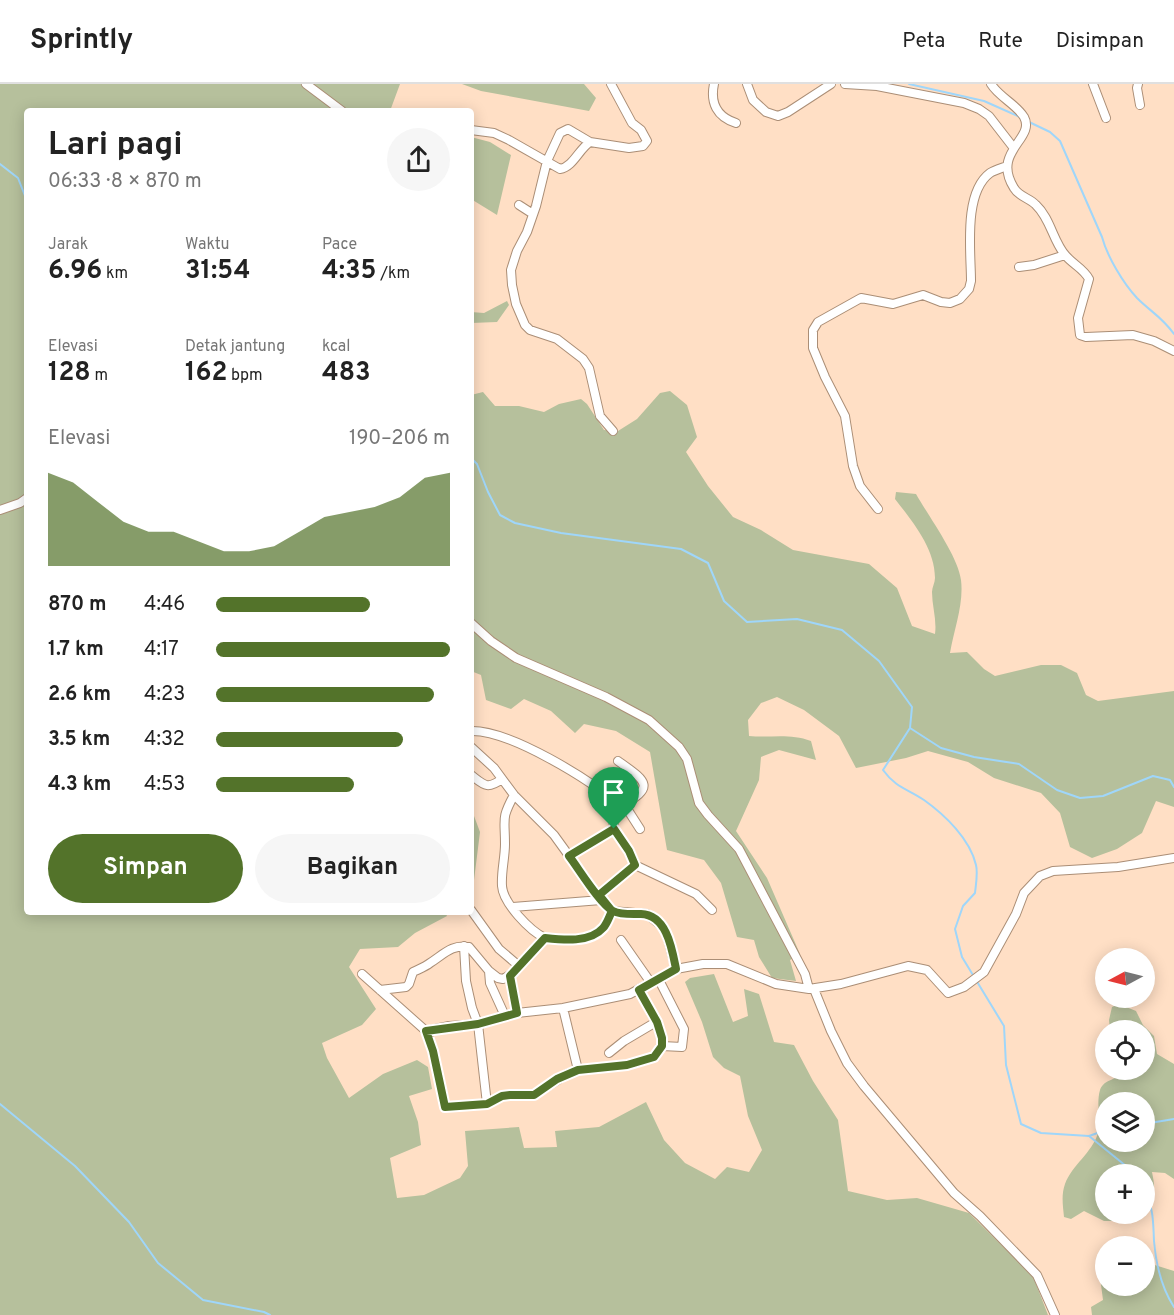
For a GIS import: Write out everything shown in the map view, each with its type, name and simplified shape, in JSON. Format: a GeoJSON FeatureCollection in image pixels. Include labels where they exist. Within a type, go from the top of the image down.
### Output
{"type":"FeatureCollection","features":[{"type":"Feature","properties":{"kind":"street"},"geometry":{"type":"LineString","coordinates":[[306,84],[338,108]]}},
{"type":"Feature","properties":{"kind":"street"},"geometry":{"type":"LineString","coordinates":[[611,84],[632,123],[641,130],[647,141],[643,147],[628,148],[590,142],[568,129],[560,133],[547,161],[533,214],[511,270],[516,304],[525,325],[530,330],[557,339],[583,359],[589,368],[600,416],[613,431]]}},
{"type":"Feature","properties":{"kind":"street"},"geometry":{"type":"LineString","coordinates":[[714,84],[712,96],[718,112],[725,119],[736,123]]}},
{"type":"Feature","properties":{"kind":"street"},"geometry":{"type":"LineString","coordinates":[[747,84],[753,100],[766,112],[778,116],[831,84]]}},
{"type":"Feature","properties":{"kind":"street"},"geometry":{"type":"LineString","coordinates":[[845,84],[877,86],[964,103],[989,116],[1013,147]]}},
{"type":"Feature","properties":{"kind":"street"},"geometry":{"type":"LineString","coordinates":[[991,84],[1023,116],[1026,126],[1022,139],[1013,147],[1008,157],[1008,166],[1015,190],[1035,203],[1046,216],[1065,255],[1086,273],[1089,279],[1078,318],[1080,335],[1086,337],[1133,335],[1154,341],[1173,351]]}},
{"type":"Feature","properties":{"kind":"street"},"geometry":{"type":"LineString","coordinates":[[1094,84],[1106,118]]}},
{"type":"Feature","properties":{"kind":"street"},"geometry":{"type":"LineString","coordinates":[[1138,84],[1140,105]]}},
{"type":"Feature","properties":{"kind":"street"},"geometry":{"type":"LineString","coordinates":[[474,130],[494,133],[560,169],[565,168],[582,147],[590,142]]}},
{"type":"Feature","properties":{"kind":"street"},"geometry":{"type":"LineString","coordinates":[[878,509],[860,486],[853,466],[845,417],[813,348],[813,330],[818,322],[861,298],[893,304],[923,295],[950,303],[960,299],[969,290],[971,281],[970,220],[980,184],[990,173],[1008,166]]}},
{"type":"Feature","properties":{"kind":"street"},"geometry":{"type":"LineString","coordinates":[[519,206],[533,214]]}},
{"type":"Feature","properties":{"kind":"street"},"geometry":{"type":"LineString","coordinates":[[1019,267],[1034,265],[1065,255]]}},
{"type":"Feature","properties":{"kind":"street"},"geometry":{"type":"LineString","coordinates":[[0,510],[24,500]]}},
{"type":"Feature","properties":{"kind":"street"},"geometry":{"type":"LineString","coordinates":[[474,626],[516,658],[586,688],[649,720],[679,747],[687,759],[699,803],[740,849],[805,974],[847,1063],[954,1193],[980,1216],[1037,1275],[1055,1315]]}},
{"type":"Feature","properties":{"kind":"street"},"geometry":{"type":"LineString","coordinates":[[474,731],[491,734],[550,759],[601,789],[622,805],[640,829]]}},
{"type":"Feature","properties":{"kind":"street"},"geometry":{"type":"LineString","coordinates":[[474,750],[494,768],[514,795],[543,821],[612,911],[647,914],[664,928],[676,969]]}},
{"type":"Feature","properties":{"kind":"street"},"geometry":{"type":"LineString","coordinates":[[618,761],[637,773],[644,787],[642,793],[622,805],[613,816],[614,829],[629,851],[635,865],[696,894],[712,910]]}},
{"type":"Feature","properties":{"kind":"street"},"geometry":{"type":"LineString","coordinates":[[474,777],[488,786],[493,786],[502,779]]}},
{"type":"Feature","properties":{"kind":"street"},"geometry":{"type":"LineString","coordinates":[[514,795],[504,818],[502,889],[527,927],[545,938],[564,940],[595,935],[603,928],[612,911]]}},
{"type":"Feature","properties":{"kind":"street"},"geometry":{"type":"LineString","coordinates":[[569,856],[614,829]]}},
{"type":"Feature","properties":{"kind":"street"},"geometry":{"type":"LineString","coordinates":[[426,1031],[478,1024],[517,1013],[563,1008],[639,990],[676,969],[703,964],[727,964],[776,984],[812,989],[841,984],[908,966],[927,970],[948,993],[964,987],[980,975],[993,957],[1012,922],[1024,892],[1040,876],[1053,871],[1118,867],[1174,858]]}},
{"type":"Feature","properties":{"kind":"street"},"geometry":{"type":"LineString","coordinates":[[513,907],[600,898],[635,865]]}},
{"type":"Feature","properties":{"kind":"street"},"geometry":{"type":"LineString","coordinates":[[474,914],[500,949],[519,966]]}},
{"type":"Feature","properties":{"kind":"street"},"geometry":{"type":"LineString","coordinates":[[380,990],[406,987],[410,984],[413,972],[432,963],[449,949],[464,946],[470,947],[489,971],[498,978],[510,976],[545,938]]}},
{"type":"Feature","properties":{"kind":"street"},"geometry":{"type":"LineString","coordinates":[[621,940],[651,983]]}},
{"type":"Feature","properties":{"kind":"street"},"geometry":{"type":"LineString","coordinates":[[464,946],[467,992],[478,1024],[487,1104]]}},
{"type":"Feature","properties":{"kind":"street"},"geometry":{"type":"LineString","coordinates":[[489,971],[490,982],[505,1016]]}},
{"type":"Feature","properties":{"kind":"street"},"geometry":{"type":"LineString","coordinates":[[362,974],[426,1031],[433,1051],[445,1107],[487,1104],[502,1096],[534,1095],[557,1079],[578,1070],[642,1062],[654,1057],[662,1046],[662,1038],[657,1022],[639,990]]}},
{"type":"Feature","properties":{"kind":"street"},"geometry":{"type":"LineString","coordinates":[[510,976],[517,1013]]}},
{"type":"Feature","properties":{"kind":"street"},"geometry":{"type":"LineString","coordinates":[[659,980],[684,1031],[682,1047],[662,1046]]}},
{"type":"Feature","properties":{"kind":"street"},"geometry":{"type":"LineString","coordinates":[[563,1008],[578,1070]]}},
{"type":"Feature","properties":{"kind":"street"},"geometry":{"type":"LineString","coordinates":[[609,1053],[624,1041],[657,1022]]}},
{"type":"Feature","properties":{"kind":"green space"},"geometry":{"type":"Polygon","coordinates":[[[0,84],[400,84],[391,108],[24,108],[24,915],[446,915],[415,933],[398,947],[360,949],[349,967],[376,1009],[362,1025],[322,1043],[327,1058],[349,1098],[383,1074],[417,1060],[428,1067],[432,1089],[409,1096],[418,1122],[421,1145],[390,1158],[397,1198],[424,1195],[460,1178],[468,1166],[465,1131],[519,1127],[524,1148],[557,1147],[555,1131],[599,1127],[646,1102],[664,1140],[685,1163],[715,1179],[727,1167],[749,1172],[762,1150],[748,1116],[740,1076],[724,1068],[713,1057],[702,1022],[685,982],[690,978],[714,974],[733,1022],[748,1016],[744,989],[759,994],[774,1042],[794,1045],[813,1081],[838,1120],[848,1191],[887,1200],[917,1198],[969,1213],[1033,1276],[1048,1315],[0,1315],[0,84]]]}},
{"type":"Feature","properties":{"kind":"green space"},"geometry":{"type":"Polygon","coordinates":[[[462,84],[584,84],[596,98],[589,111],[481,91],[462,84]]]}},
{"type":"Feature","properties":{"kind":"green space"},"geometry":{"type":"Polygon","coordinates":[[[474,138],[490,142],[511,155],[497,215],[474,201],[474,138]]]}},
{"type":"Feature","properties":{"kind":"green space"},"geometry":{"type":"Polygon","coordinates":[[[507,301],[509,305],[497,322],[474,323],[474,312],[484,313],[507,301]]]}},
{"type":"Feature","properties":{"kind":"green space"},"geometry":{"type":"Polygon","coordinates":[[[670,391],[687,405],[697,437],[686,452],[708,486],[733,517],[761,530],[793,550],[869,564],[897,588],[912,626],[935,634],[932,592],[935,578],[931,556],[921,535],[895,499],[896,492],[916,494],[949,548],[959,570],[962,589],[950,653],[967,652],[984,669],[995,676],[1041,665],[1061,665],[1077,673],[1086,695],[1098,701],[1174,691],[1174,807],[1156,801],[1142,833],[1117,849],[1092,858],[1070,847],[1060,813],[1041,793],[994,778],[968,762],[928,751],[856,768],[839,736],[804,710],[777,697],[761,703],[748,720],[749,736],[788,736],[811,741],[816,760],[779,750],[761,757],[759,780],[736,831],[767,878],[800,954],[790,960],[796,981],[772,978],[759,957],[754,940],[737,937],[721,883],[704,860],[667,850],[650,752],[616,731],[584,724],[575,733],[551,711],[524,699],[511,709],[486,700],[481,675],[474,672],[474,394],[483,392],[495,406],[519,406],[544,412],[559,404],[581,399],[587,404],[604,430],[618,431],[637,419],[660,393],[670,391]]]}},
{"type":"Feature","properties":{"kind":"green space"},"geometry":{"type":"Polygon","coordinates":[[[474,816],[480,832],[474,880],[474,816]]]}},
{"type":"Feature","properties":{"kind":"green space"},"geometry":{"type":"Polygon","coordinates":[[[1112,1008],[1129,1008],[1136,1011],[1140,1020],[1109,1020],[1112,1008]]]}},
{"type":"Feature","properties":{"kind":"green space"},"geometry":{"type":"Polygon","coordinates":[[[1155,1042],[1157,1054],[1174,1064],[1174,1179],[1165,1173],[1155,1172],[1155,1164],[1095,1164],[1095,1216],[1084,1211],[1071,1219],[1064,1217],[1064,1188],[1068,1177],[1095,1140],[1095,1152],[1155,1152],[1155,1092],[1100,1092],[1105,1083],[1111,1080],[1155,1080],[1155,1042]]]}},
{"type":"Feature","properties":{"kind":"green space"},"geometry":{"type":"Polygon","coordinates":[[[1155,1265],[1174,1271],[1174,1315],[1092,1315],[1091,1307],[1103,1300],[1102,1296],[1155,1296],[1155,1265]]]}},
{"type":"Feature","properties":{"kind":"waterway"},"geometry":{"type":"LineString","coordinates":[[909,84],[984,101],[1022,118]]}},
{"type":"Feature","properties":{"kind":"waterway"},"geometry":{"type":"LineString","coordinates":[[1027,121],[1050,132],[1060,141],[1116,269],[1137,298],[1174,334]]}},
{"type":"Feature","properties":{"kind":"waterway"},"geometry":{"type":"LineString","coordinates":[[0,164],[18,178],[24,193]]}},
{"type":"Feature","properties":{"kind":"waterway"},"geometry":{"type":"LineString","coordinates":[[474,461],[500,515],[515,523],[561,533],[681,549],[708,563],[724,601],[747,622],[797,619],[842,630],[879,661],[912,707],[910,728],[883,770],[897,785],[924,800],[948,820],[973,855],[977,875],[975,893],[963,906],[955,929],[962,957],[1004,1026],[1006,1065],[1021,1124],[1041,1133],[1089,1136],[1095,1134]]}},
{"type":"Feature","properties":{"kind":"waterway"},"geometry":{"type":"LineString","coordinates":[[910,728],[941,748],[974,757],[1019,764],[1057,790],[1080,798],[1103,796],[1153,776],[1170,780],[1174,787]]}},
{"type":"Feature","properties":{"kind":"waterway"},"geometry":{"type":"LineString","coordinates":[[0,1104],[75,1166],[129,1222],[158,1263],[203,1300],[270,1315]]}},
{"type":"Feature","properties":{"kind":"waterway"},"geometry":{"type":"LineString","coordinates":[[1155,1122],[1174,1119]]}},
{"type":"Feature","properties":{"kind":"waterway"},"geometry":{"type":"LineString","coordinates":[[1089,1136],[1124,1164]]}},
{"type":"Feature","properties":{"kind":"waterway"},"geometry":{"type":"LineString","coordinates":[[1153,1224],[1160,1276],[1174,1307]]}},
{"type":"Feature","properties":{"kind":"route"},"geometry":{"type":"LineString","coordinates":[[614,829],[569,856],[601,900],[612,911],[647,914],[664,928],[676,969],[639,990],[657,1022],[662,1038],[662,1046],[658,1053],[642,1062],[578,1070],[557,1079],[534,1095],[502,1096],[487,1104],[472,1107],[445,1107],[433,1051],[426,1031],[449,1026],[478,1024],[517,1013],[510,976],[545,938],[564,940],[586,938],[595,935],[603,928],[612,911],[599,895],[635,865],[629,851],[614,829]]}}]}
